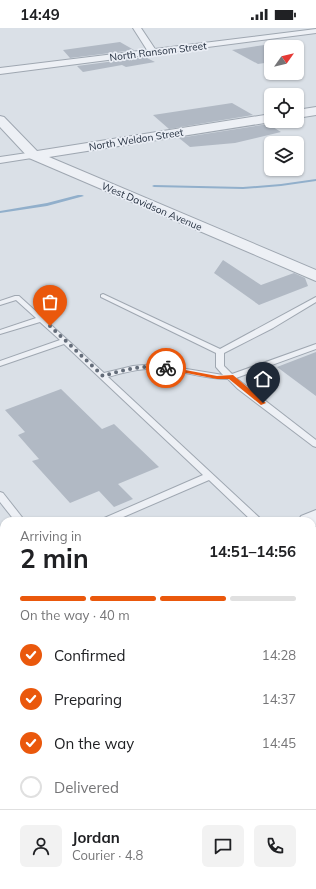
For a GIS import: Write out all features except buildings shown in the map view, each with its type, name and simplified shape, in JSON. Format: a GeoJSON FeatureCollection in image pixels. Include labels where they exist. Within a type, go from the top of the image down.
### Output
{"type":"FeatureCollection","features":[{"type":"Feature","properties":{"kind":"street"},"geometry":{"type":"LineString","coordinates":[[137,28],[152,51]]}},
{"type":"Feature","properties":{"kind":"street","name":"North Ransom Street"},"geometry":{"type":"LineString","coordinates":[[0,71],[316,31]]}},
{"type":"Feature","properties":{"kind":"street"},"geometry":{"type":"LineString","coordinates":[[304,113],[316,111]]}},
{"type":"Feature","properties":{"kind":"street","name":"North Weldon Street"},"geometry":{"type":"LineString","coordinates":[[0,160],[264,119]]}},
{"type":"Feature","properties":{"kind":"street","name":"West Davidson Avenue"},"geometry":{"type":"LineString","coordinates":[[0,120],[34,155],[316,276]]}},
{"type":"Feature","properties":{"kind":"lane"},"geometry":{"type":"LineString","coordinates":[[103,296],[220,352]]}},
{"type":"Feature","properties":{"kind":"lane"},"geometry":{"type":"LineString","coordinates":[[0,303],[17,297],[254,517]]}},
{"type":"Feature","properties":{"kind":"lane"},"geometry":{"type":"LineString","coordinates":[[220,352],[270,326],[316,299]]}},
{"type":"Feature","properties":{"kind":"lane"},"geometry":{"type":"LineString","coordinates":[[0,332],[42,319]]}},
{"type":"Feature","properties":{"kind":"lane"},"geometry":{"type":"LineString","coordinates":[[0,364],[65,341]]}},
{"type":"Feature","properties":{"kind":"lane"},"geometry":{"type":"LineString","coordinates":[[103,376],[129,368],[147,366],[164,367],[217,378],[231,377],[316,346]]}},
{"type":"Feature","properties":{"kind":"lane"},"geometry":{"type":"LineString","coordinates":[[220,352],[220,367],[247,391],[316,444]]}},
{"type":"Feature","properties":{"kind":"lane"},"geometry":{"type":"LineString","coordinates":[[114,517],[210,476]]}},
{"type":"Feature","properties":{"kind":"lane"},"geometry":{"type":"LineString","coordinates":[[0,495],[17,517]]}},
{"type":"Feature","properties":{"kind":"waterway"},"geometry":{"type":"LineString","coordinates":[[154,186],[243,188],[316,180]]}},
{"type":"Feature","properties":{"kind":"waterway"},"geometry":{"type":"LineString","coordinates":[[0,212],[54,203],[82,196]]}},
{"type":"Feature","properties":{"kind":"way so far"},"geometry":{"type":"LineString","coordinates":[[50,326],[103,376],[129,368],[147,366],[166,368]]}},
{"type":"Feature","properties":{"kind":"route"},"geometry":{"type":"LineString","coordinates":[[166,368],[217,378],[231,377],[241,387],[263,403]]}}]}
